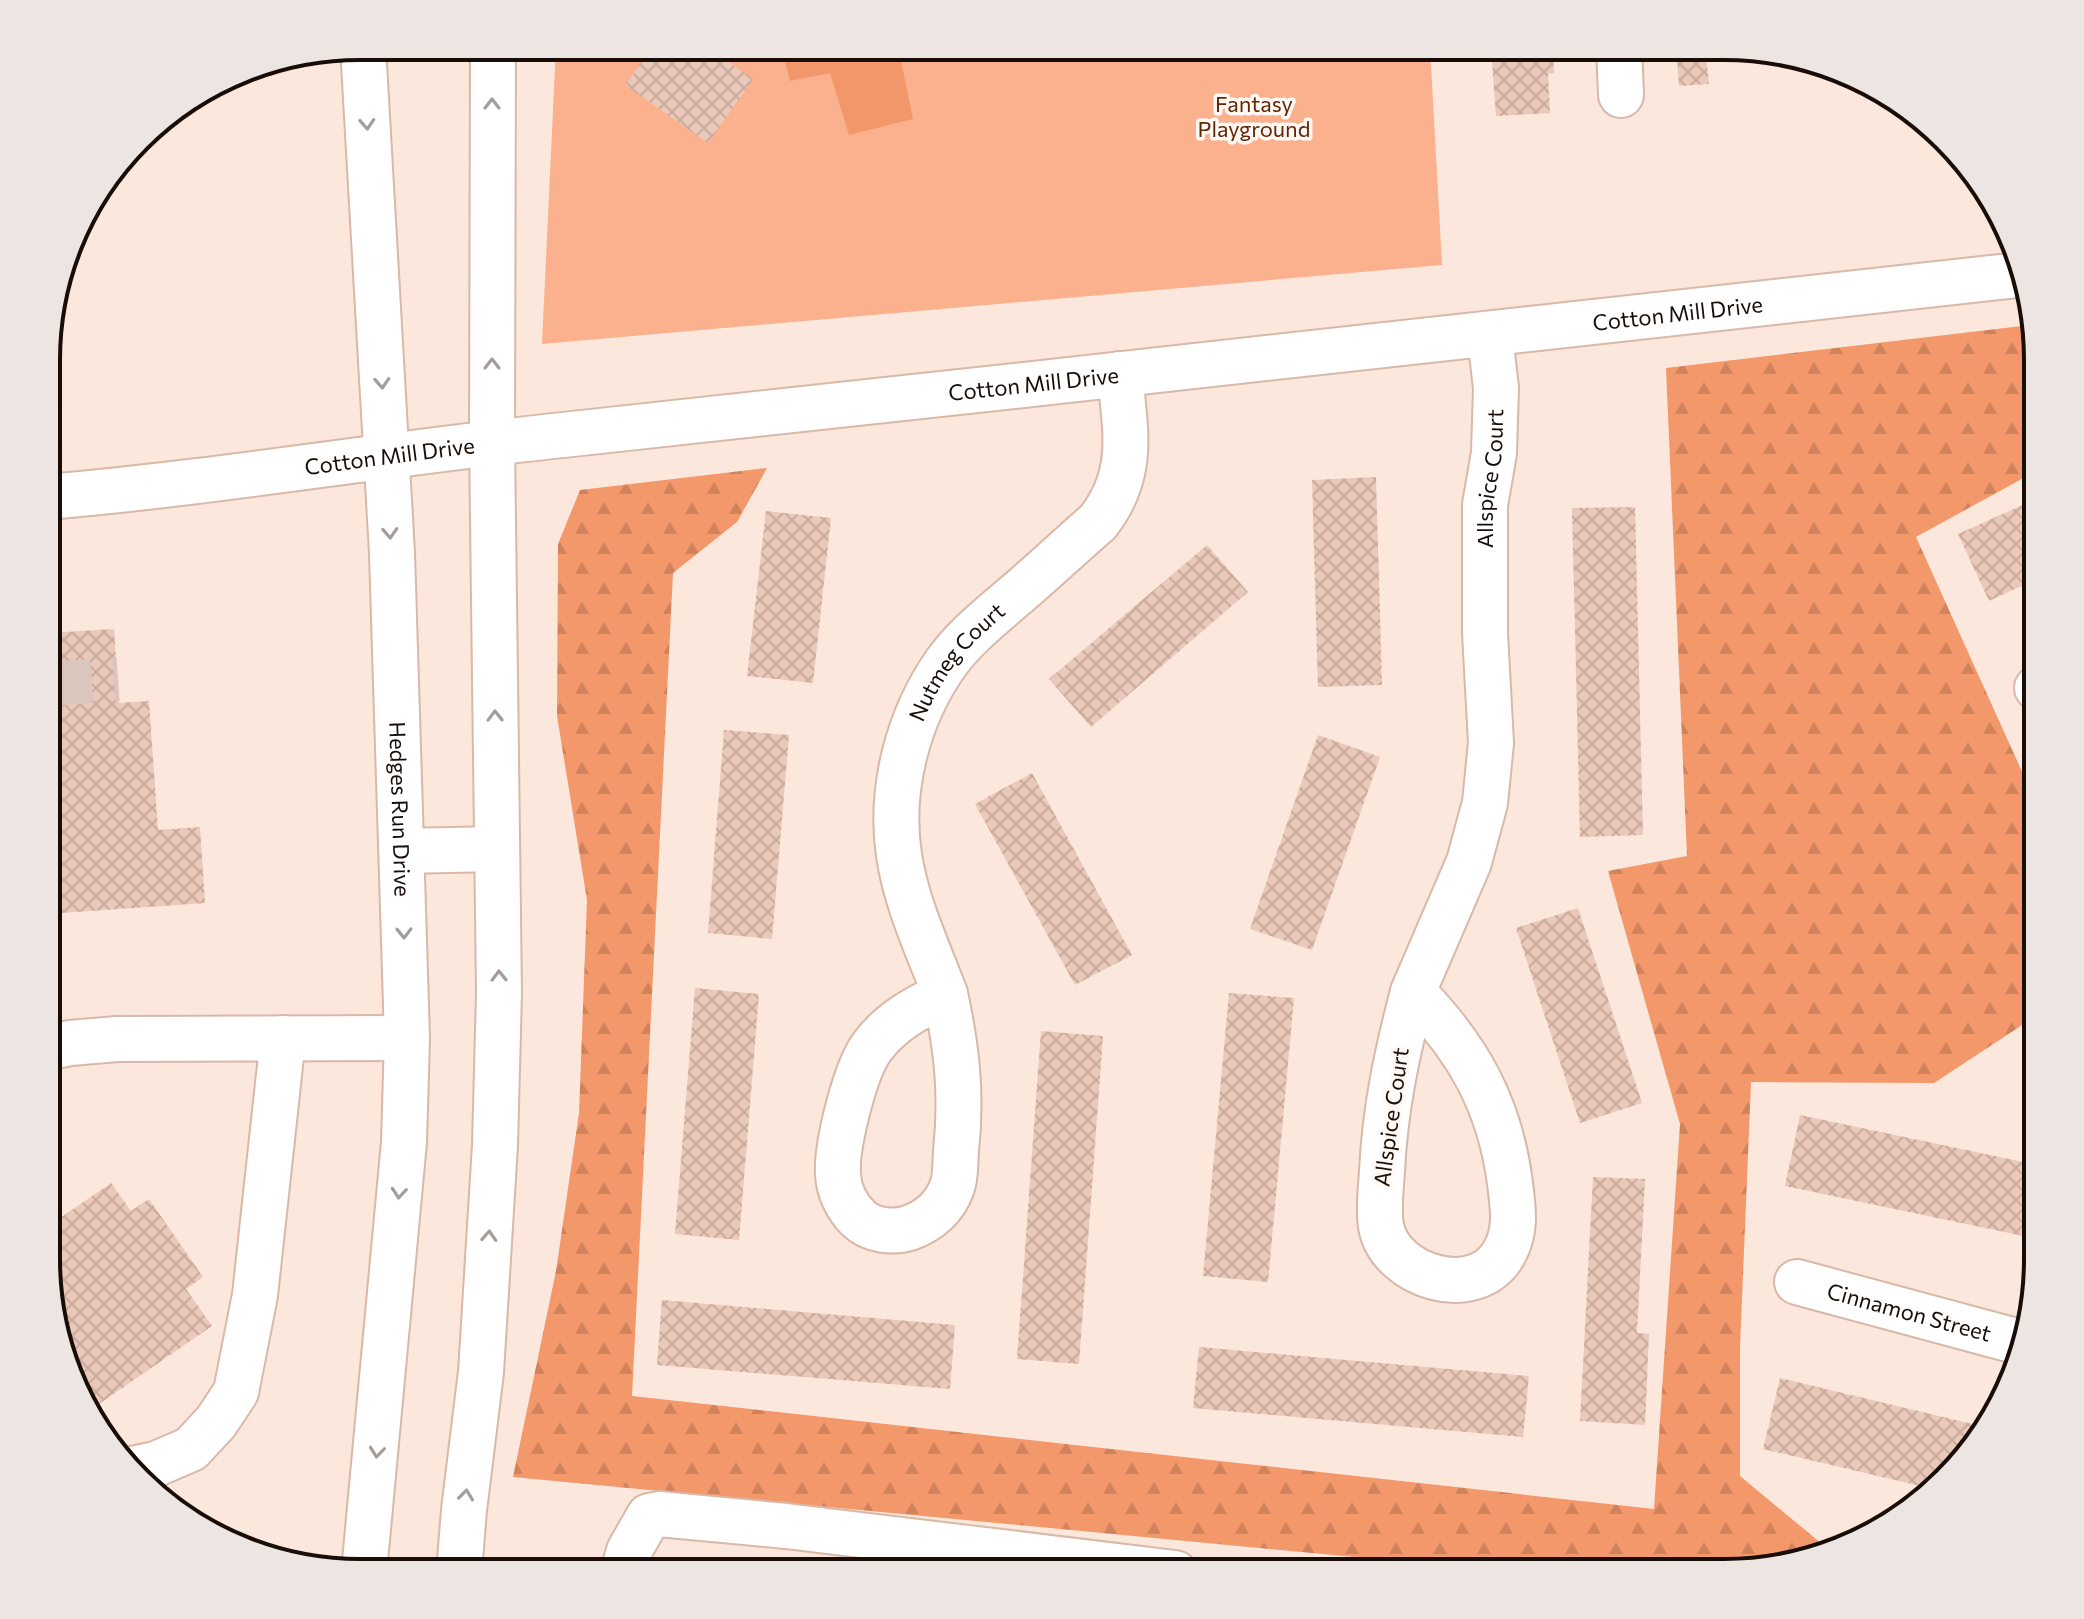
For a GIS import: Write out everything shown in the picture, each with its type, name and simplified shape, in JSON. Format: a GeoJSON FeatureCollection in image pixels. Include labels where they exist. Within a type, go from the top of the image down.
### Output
{"type":"FeatureCollection","features":[{"type":"Feature","properties":{"kind":"street","name":"Hedges Run Drive"},"geometry":{"type":"LineString","coordinates":[[364,60],[386,455],[407,1038],[402,1158],[365,1559]]}},
{"type":"Feature","properties":{"kind":"street"},"geometry":{"type":"LineString","coordinates":[[460,1559],[481,1372],[495,1145],[499,993],[492,442],[493,60]]}},
{"type":"Feature","properties":{"kind":"street"},"geometry":{"type":"LineString","coordinates":[[1620,60],[1621,95]]}},
{"type":"Feature","properties":{"kind":"street","name":"Cotton Mill Drive"},"geometry":{"type":"LineString","coordinates":[[60,496],[122,491],[492,442],[1490,336],[2012,276]]}},
{"type":"Feature","properties":{"kind":"street","name":"Allspice Court"},"geometry":{"type":"LineString","coordinates":[[1413,992],[1465,1053],[1491,1101],[1506,1153],[1514,1211],[1513,1235],[1502,1257],[1485,1273],[1462,1280],[1428,1276],[1406,1265],[1392,1250],[1381,1228],[1383,1148],[1392,1074],[1413,992],[1469,862],[1485,803],[1491,743],[1485,633],[1485,505],[1494,453],[1496,388],[1490,336]]}},
{"type":"Feature","properties":{"kind":"street","name":"Nutmeg Court"},"geometry":{"type":"LineString","coordinates":[[945,994],[902,1016],[872,1047],[852,1086],[838,1178],[845,1201],[860,1220],[877,1230],[902,1230],[921,1224],[941,1208],[953,1186],[960,1112],[957,1050],[945,994],[911,904],[899,854],[896,804],[904,754],[921,706],[946,662],[980,625],[1098,522],[1106,511],[1122,482],[1127,450],[1120,374]]}},
{"type":"Feature","properties":{"kind":"street"},"geometry":{"type":"LineString","coordinates":[[402,851],[497,849]]}},
{"type":"Feature","properties":{"kind":"street"},"geometry":{"type":"LineString","coordinates":[[144,1467],[191,1449],[216,1422],[236,1392],[255,1295],[283,1038]]}},
{"type":"Feature","properties":{"kind":"street"},"geometry":{"type":"LineString","coordinates":[[60,1045],[117,1039],[407,1038]]}},
{"type":"Feature","properties":{"kind":"street","name":"Cinnamon Street"},"geometry":{"type":"LineString","coordinates":[[1797,1282],[2013,1340]]}},
{"type":"Feature","properties":{"kind":"street"},"geometry":{"type":"LineString","coordinates":[[627,1559],[649,1516],[659,1514],[969,1559]]}},
{"type":"Feature","properties":{"kind":"green space","name":"Fantasy Playground"},"geometry":{"type":"Polygon","coordinates":[[[555,60],[1431,60],[1442,265],[542,344],[555,60]]]}},
{"type":"Feature","properties":{"kind":"green space"},"geometry":{"type":"Polygon","coordinates":[[[2022,326],[2024,478],[1916,537],[2024,776],[2024,1024],[1934,1083],[1751,1082],[1740,1347],[1740,1476],[1821,1543],[1783,1553],[1724,1559],[1375,1559],[513,1477],[556,1271],[579,1113],[587,900],[557,716],[558,544],[580,490],[767,468],[737,522],[673,573],[632,1396],[1654,1509],[1680,1124],[1608,871],[1687,856],[1666,368],[2022,326]]]}},
{"type":"Feature","properties":{"kind":"shaded area"},"geometry":{"type":"Polygon","coordinates":[[[785,60],[901,60],[913,119],[849,135],[830,73],[790,81],[785,60]]]}},
{"type":"Feature","properties":{"kind":"building"},"geometry":{"type":"Polygon","coordinates":[[[643,60],[726,60],[753,79],[708,143],[625,85],[643,60]]]}},
{"type":"Feature","properties":{"kind":"building"},"geometry":{"type":"Polygon","coordinates":[[[1492,60],[1553,60],[1554,73],[1548,74],[1550,113],[1496,116],[1492,60]]]}},
{"type":"Feature","properties":{"kind":"building"},"geometry":{"type":"Polygon","coordinates":[[[1677,60],[1706,60],[1709,84],[1679,86],[1677,60]]]}},
{"type":"Feature","properties":{"kind":"building"},"geometry":{"type":"Polygon","coordinates":[[[1376,477],[1382,685],[1318,687],[1312,480],[1376,477]]]}},
{"type":"Feature","properties":{"kind":"building"},"geometry":{"type":"Polygon","coordinates":[[[2024,504],[2024,585],[1989,601],[1958,534],[2024,504]]]}},
{"type":"Feature","properties":{"kind":"building"},"geometry":{"type":"Polygon","coordinates":[[[1635,507],[1643,835],[1580,837],[1572,508],[1635,507]]]}},
{"type":"Feature","properties":{"kind":"building"},"geometry":{"type":"Polygon","coordinates":[[[766,511],[831,518],[813,683],[747,676],[766,511]]]}},
{"type":"Feature","properties":{"kind":"building"},"geometry":{"type":"Polygon","coordinates":[[[1207,545],[1248,592],[1091,727],[1049,679],[1207,545]]]}},
{"type":"Feature","properties":{"kind":"building"},"geometry":{"type":"Polygon","coordinates":[[[114,629],[119,703],[149,701],[158,830],[200,827],[205,903],[60,913],[60,632],[114,629]]]}},
{"type":"Feature","properties":{"kind":"building"},"geometry":{"type":"Polygon","coordinates":[[[724,730],[789,735],[772,939],[708,933],[724,730]]]}},
{"type":"Feature","properties":{"kind":"building"},"geometry":{"type":"Polygon","coordinates":[[[1318,735],[1380,757],[1312,950],[1250,929],[1318,735]]]}},
{"type":"Feature","properties":{"kind":"building"},"geometry":{"type":"Polygon","coordinates":[[[1032,773],[1132,955],[1075,985],[975,804],[1032,773]]]}},
{"type":"Feature","properties":{"kind":"building"},"geometry":{"type":"Polygon","coordinates":[[[1578,908],[1642,1103],[1580,1123],[1516,928],[1578,908]]]}},
{"type":"Feature","properties":{"kind":"building"},"geometry":{"type":"Polygon","coordinates":[[[695,988],[759,994],[739,1240],[675,1234],[695,988]]]}},
{"type":"Feature","properties":{"kind":"building"},"geometry":{"type":"Polygon","coordinates":[[[1229,993],[1294,998],[1268,1282],[1203,1276],[1229,993]]]}},
{"type":"Feature","properties":{"kind":"building"},"geometry":{"type":"Polygon","coordinates":[[[1041,1031],[1103,1036],[1079,1364],[1017,1359],[1041,1031]]]}},
{"type":"Feature","properties":{"kind":"building"},"geometry":{"type":"Polygon","coordinates":[[[1800,1115],[2024,1162],[2024,1236],[1785,1186],[1800,1115]]]}},
{"type":"Feature","properties":{"kind":"building"},"geometry":{"type":"Polygon","coordinates":[[[1593,1177],[1645,1179],[1637,1333],[1649,1334],[1645,1425],[1580,1421],[1593,1177]]]}},
{"type":"Feature","properties":{"kind":"building"},"geometry":{"type":"Polygon","coordinates":[[[111,1183],[131,1211],[149,1199],[203,1277],[186,1289],[212,1326],[98,1405],[76,1356],[66,1318],[61,1279],[60,1218],[111,1183]]]}},
{"type":"Feature","properties":{"kind":"building"},"geometry":{"type":"Polygon","coordinates":[[[662,1300],[955,1325],[950,1389],[657,1365],[662,1300]]]}},
{"type":"Feature","properties":{"kind":"building"},"geometry":{"type":"Polygon","coordinates":[[[1199,1347],[1529,1376],[1523,1437],[1193,1408],[1199,1347]]]}},
{"type":"Feature","properties":{"kind":"building"},"geometry":{"type":"Polygon","coordinates":[[[1780,1378],[1974,1424],[1950,1457],[1921,1486],[1763,1449],[1780,1378]]]}},
{"type":"Feature","properties":{"kind":"tunnel"},"geometry":{"type":"LineString","coordinates":[[60,683],[118,679]]}}]}
